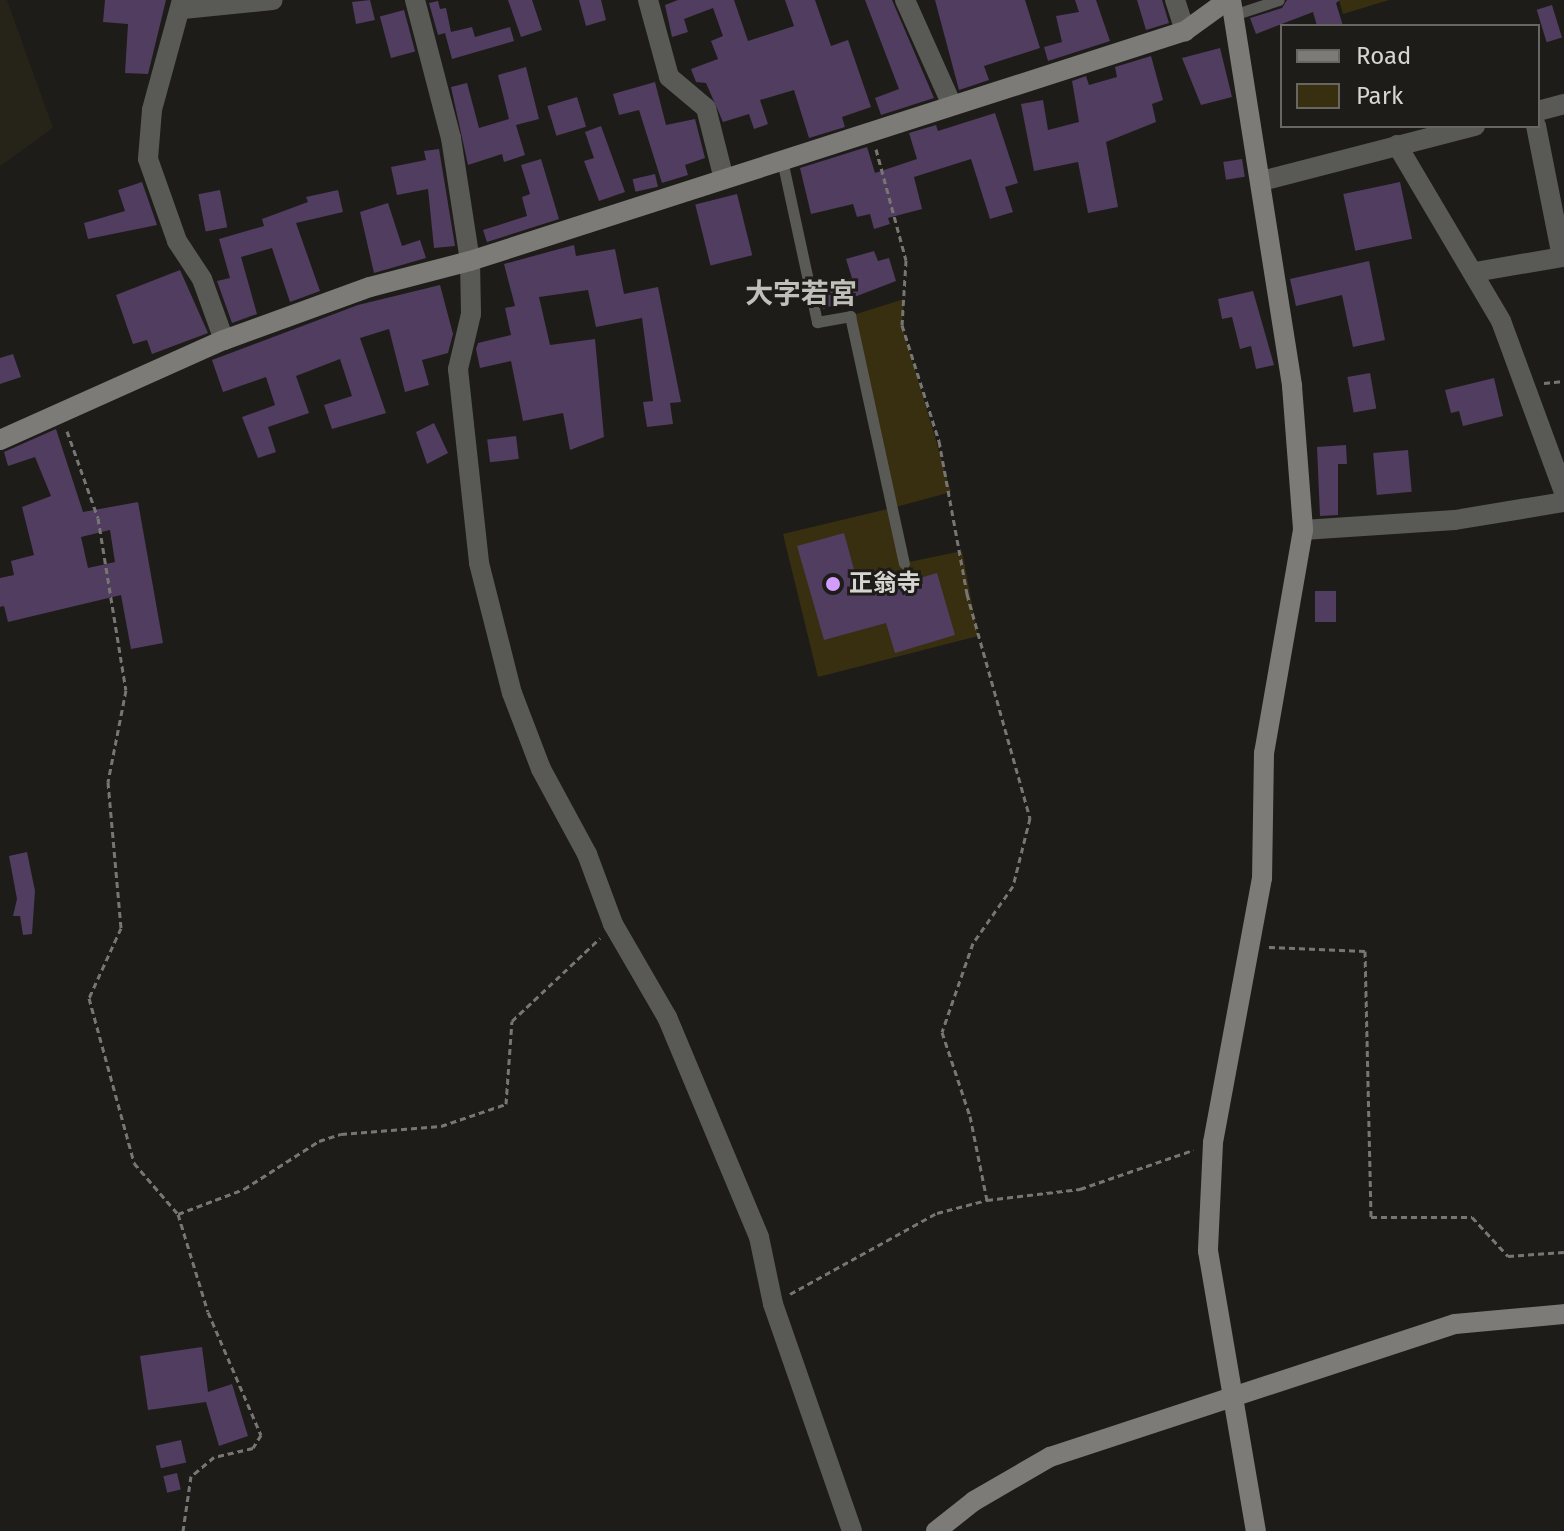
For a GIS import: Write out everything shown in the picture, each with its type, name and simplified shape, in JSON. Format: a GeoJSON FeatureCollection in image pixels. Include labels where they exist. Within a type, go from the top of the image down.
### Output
{"type":"FeatureCollection","features":[{"type":"Feature","properties":{"kind":"street"},"geometry":{"type":"LineString","coordinates":[[224,340],[202,279],[177,241],[148,159],[152,110],[182,5],[273,0]]}},
{"type":"Feature","properties":{"kind":"street"},"geometry":{"type":"LineString","coordinates":[[415,0],[451,138],[470,261],[471,314],[458,369],[479,563],[512,693],[541,769],[587,854],[613,924],[667,1017],[759,1237],[773,1304],[852,1531]]}},
{"type":"Feature","properties":{"kind":"street"},"geometry":{"type":"LineString","coordinates":[[648,0],[669,77],[706,108],[724,179]]}},
{"type":"Feature","properties":{"kind":"street"},"geometry":{"type":"LineString","coordinates":[[905,0],[952,105]]}},
{"type":"Feature","properties":{"kind":"street"},"geometry":{"type":"LineString","coordinates":[[1175,0],[1185,31]]}},
{"type":"Feature","properties":{"kind":"street"},"geometry":{"type":"LineString","coordinates":[[0,440],[224,340],[370,287],[470,261],[871,129],[1185,31],[1231,5],[1262,181],[1292,386],[1303,530],[1264,753],[1262,878],[1213,1143],[1208,1251],[1256,1531]]}},
{"type":"Feature","properties":{"kind":"street"},"geometry":{"type":"LineString","coordinates":[[1540,110],[1564,104]]}},
{"type":"Feature","properties":{"kind":"street"},"geometry":{"type":"LineString","coordinates":[[1262,181],[1467,128]]}},
{"type":"Feature","properties":{"kind":"street"},"geometry":{"type":"LineString","coordinates":[[1475,272],[1562,257],[1536,128]]}},
{"type":"Feature","properties":{"kind":"street"},"geometry":{"type":"LineString","coordinates":[[1397,145],[1475,272],[1501,321],[1564,492]]}},
{"type":"Feature","properties":{"kind":"street"},"geometry":{"type":"LineString","coordinates":[[1303,530],[1455,520],[1564,502]]}},
{"type":"Feature","properties":{"kind":"street"},"geometry":{"type":"LineString","coordinates":[[936,1531],[974,1501],[1050,1457],[1455,1324],[1564,1314]]}},
{"type":"Feature","properties":{"kind":"lane"},"geometry":{"type":"LineString","coordinates":[[1231,5],[1279,0]]}},
{"type":"Feature","properties":{"kind":"lane"},"geometry":{"type":"LineString","coordinates":[[782,160],[817,322],[850,316],[904,563]]}},
{"type":"Feature","properties":{"kind":"path"},"geometry":{"type":"LineString","coordinates":[[871,129],[906,260],[902,325],[939,441],[967,594],[1030,818],[1013,886],[973,943],[942,1032],[970,1116],[987,1200]]}},
{"type":"Feature","properties":{"kind":"path"},"geometry":{"type":"LineString","coordinates":[[61,412],[98,518],[126,690],[108,782],[121,928],[89,998],[134,1163],[178,1214],[208,1312],[261,1435],[253,1448],[214,1457],[191,1476],[185,1499],[183,1531]]}},
{"type":"Feature","properties":{"kind":"path"},"geometry":{"type":"LineString","coordinates":[[178,1214],[244,1189],[319,1141],[341,1134],[441,1126],[506,1104],[512,1021],[613,924]]}},
{"type":"Feature","properties":{"kind":"path"},"geometry":{"type":"LineString","coordinates":[[1251,946],[1365,951],[1371,1217],[1472,1217],[1508,1256],[1564,1252]]}},
{"type":"Feature","properties":{"kind":"path"},"geometry":{"type":"LineString","coordinates":[[773,1304],[937,1213],[987,1200],[1080,1189],[1213,1143]]}},
{"type":"Feature","properties":{"kind":"shaded area"},"geometry":{"type":"Polygon","coordinates":[[[0,0],[7,0],[53,128],[0,166],[0,0]]]}},
{"type":"Feature","properties":{"kind":"green space"},"geometry":{"type":"Polygon","coordinates":[[[1339,0],[1389,0],[1343,14],[1339,0]]]}},
{"type":"Feature","properties":{"kind":"green space"},"geometry":{"type":"Polygon","coordinates":[[[904,299],[902,325],[951,492],[892,508],[850,316],[904,299]]]}},
{"type":"Feature","properties":{"kind":"green space"},"geometry":{"type":"Polygon","coordinates":[[[892,508],[904,563],[962,551],[978,636],[818,677],[783,534],[892,508]]]}},
{"type":"Feature","properties":{"kind":"building"},"geometry":{"type":"Polygon","coordinates":[[[105,0],[166,0],[148,74],[125,73],[128,24],[103,22],[105,0]]]}},
{"type":"Feature","properties":{"kind":"building"},"geometry":{"type":"Polygon","coordinates":[[[370,0],[375,20],[356,24],[352,2],[370,0]]]}},
{"type":"Feature","properties":{"kind":"building"},"geometry":{"type":"Polygon","coordinates":[[[508,0],[532,0],[542,30],[521,37],[508,0]]]}},
{"type":"Feature","properties":{"kind":"building"},"geometry":{"type":"Polygon","coordinates":[[[579,0],[601,0],[606,20],[586,26],[579,0]]]}},
{"type":"Feature","properties":{"kind":"building"},"geometry":{"type":"Polygon","coordinates":[[[678,0],[734,0],[748,41],[794,26],[785,0],[815,0],[831,46],[848,40],[871,107],[842,117],[845,127],[809,138],[794,90],[760,100],[768,124],[754,129],[749,114],[723,122],[706,83],[696,82],[691,69],[718,59],[711,41],[723,36],[713,8],[684,19],[688,32],[672,37],[665,5],[678,0]]]}},
{"type":"Feature","properties":{"kind":"building"},"geometry":{"type":"Polygon","coordinates":[[[865,0],[892,0],[934,98],[881,115],[875,98],[899,89],[865,0]]]}},
{"type":"Feature","properties":{"kind":"building"},"geometry":{"type":"Polygon","coordinates":[[[935,0],[1025,0],[1040,48],[984,66],[989,80],[959,90],[935,0]]]}},
{"type":"Feature","properties":{"kind":"building"},"geometry":{"type":"Polygon","coordinates":[[[1075,0],[1096,0],[1110,41],[1048,61],[1044,47],[1062,42],[1056,16],[1079,12],[1075,0]]]}},
{"type":"Feature","properties":{"kind":"building"},"geometry":{"type":"Polygon","coordinates":[[[1137,0],[1162,0],[1169,23],[1146,30],[1137,0]]]}},
{"type":"Feature","properties":{"kind":"building"},"geometry":{"type":"Polygon","coordinates":[[[1287,0],[1340,0],[1336,3],[1342,24],[1316,24],[1313,12],[1256,34],[1250,18],[1282,8],[1287,0]]]}},
{"type":"Feature","properties":{"kind":"building"},"geometry":{"type":"Polygon","coordinates":[[[438,1],[440,9],[446,8],[451,32],[472,27],[475,37],[510,27],[514,41],[452,59],[445,33],[438,35],[429,3],[438,1]]]}},
{"type":"Feature","properties":{"kind":"building"},"geometry":{"type":"Polygon","coordinates":[[[1552,5],[1562,38],[1547,42],[1537,10],[1552,5]]]}},
{"type":"Feature","properties":{"kind":"building"},"geometry":{"type":"Polygon","coordinates":[[[404,10],[415,52],[391,58],[380,16],[404,10]]]}},
{"type":"Feature","properties":{"kind":"building"},"geometry":{"type":"Polygon","coordinates":[[[1220,48],[1232,97],[1201,105],[1182,58],[1220,48]]]}},
{"type":"Feature","properties":{"kind":"building"},"geometry":{"type":"Polygon","coordinates":[[[1151,56],[1163,100],[1152,104],[1156,122],[1106,142],[1118,207],[1088,213],[1078,162],[1034,171],[1021,104],[1043,100],[1048,130],[1079,122],[1072,81],[1086,76],[1089,85],[1117,77],[1115,67],[1151,56]]]}},
{"type":"Feature","properties":{"kind":"building"},"geometry":{"type":"Polygon","coordinates":[[[526,67],[539,119],[516,125],[525,155],[504,162],[502,154],[468,165],[451,87],[467,83],[479,128],[509,119],[498,75],[526,67]]]}},
{"type":"Feature","properties":{"kind":"building"},"geometry":{"type":"Polygon","coordinates":[[[655,82],[666,125],[695,119],[705,158],[685,165],[688,175],[662,183],[639,110],[619,115],[613,94],[655,82]]]}},
{"type":"Feature","properties":{"kind":"building"},"geometry":{"type":"Polygon","coordinates":[[[577,97],[586,127],[556,136],[547,106],[577,97]]]}},
{"type":"Feature","properties":{"kind":"building"},"geometry":{"type":"Polygon","coordinates":[[[995,113],[1018,183],[1005,187],[1013,212],[990,219],[971,159],[914,177],[922,209],[888,218],[890,224],[874,229],[870,214],[857,217],[853,204],[811,214],[800,168],[867,147],[875,173],[917,159],[909,133],[936,125],[938,131],[995,113]]]}},
{"type":"Feature","properties":{"kind":"building"},"geometry":{"type":"Polygon","coordinates":[[[601,126],[625,192],[599,201],[584,161],[594,158],[585,132],[601,126]]]}},
{"type":"Feature","properties":{"kind":"building"},"geometry":{"type":"Polygon","coordinates":[[[439,149],[455,246],[434,248],[428,189],[397,195],[391,167],[426,160],[424,151],[439,149]]]}},
{"type":"Feature","properties":{"kind":"building"},"geometry":{"type":"Polygon","coordinates":[[[541,159],[559,219],[487,242],[483,230],[527,216],[522,197],[530,194],[521,165],[541,159]]]}},
{"type":"Feature","properties":{"kind":"building"},"geometry":{"type":"Polygon","coordinates":[[[1242,159],[1245,177],[1226,180],[1223,162],[1242,159]]]}},
{"type":"Feature","properties":{"kind":"building"},"geometry":{"type":"Polygon","coordinates":[[[655,174],[658,187],[636,192],[633,179],[655,174]]]}},
{"type":"Feature","properties":{"kind":"building"},"geometry":{"type":"Polygon","coordinates":[[[142,182],[157,225],[88,239],[84,223],[125,211],[118,190],[142,182]]]}},
{"type":"Feature","properties":{"kind":"building"},"geometry":{"type":"Polygon","coordinates":[[[1400,182],[1412,239],[1355,251],[1343,194],[1400,182]]]}},
{"type":"Feature","properties":{"kind":"building"},"geometry":{"type":"Polygon","coordinates":[[[220,190],[227,227],[206,231],[198,194],[220,190]]]}},
{"type":"Feature","properties":{"kind":"building"},"geometry":{"type":"Polygon","coordinates":[[[338,190],[343,212],[296,223],[320,291],[290,302],[272,248],[241,257],[257,314],[232,323],[217,281],[230,278],[219,239],[264,226],[262,219],[308,202],[306,197],[338,190]]]}},
{"type":"Feature","properties":{"kind":"building"},"geometry":{"type":"Polygon","coordinates":[[[737,194],[752,255],[711,266],[695,204],[737,194]]]}},
{"type":"Feature","properties":{"kind":"building"},"geometry":{"type":"Polygon","coordinates":[[[388,203],[402,246],[420,240],[426,258],[374,273],[360,212],[388,203]]]}},
{"type":"Feature","properties":{"kind":"building"},"geometry":{"type":"Polygon","coordinates":[[[574,245],[576,256],[615,249],[624,294],[658,287],[681,402],[670,403],[673,424],[647,427],[643,402],[653,401],[642,318],[596,327],[588,290],[539,297],[550,345],[595,339],[604,437],[570,450],[563,413],[523,421],[511,361],[480,368],[476,349],[478,343],[511,335],[505,308],[515,306],[504,264],[574,245]]]}},
{"type":"Feature","properties":{"kind":"building"},"geometry":{"type":"Polygon","coordinates":[[[874,251],[878,261],[889,258],[896,281],[823,309],[818,285],[852,278],[846,259],[874,251]]]}},
{"type":"Feature","properties":{"kind":"building"},"geometry":{"type":"Polygon","coordinates":[[[1369,261],[1385,340],[1353,347],[1342,295],[1296,306],[1290,279],[1369,261]]]}},
{"type":"Feature","properties":{"kind":"building"},"geometry":{"type":"Polygon","coordinates":[[[180,270],[208,333],[152,354],[147,340],[133,344],[116,295],[180,270]]]}},
{"type":"Feature","properties":{"kind":"building"},"geometry":{"type":"Polygon","coordinates":[[[440,285],[453,334],[448,353],[422,360],[429,385],[405,392],[389,329],[360,338],[386,413],[332,429],[324,405],[352,396],[340,359],[296,376],[309,413],[268,427],[276,452],[258,458],[242,417],[275,405],[266,377],[223,392],[212,360],[358,305],[440,285]]]}},
{"type":"Feature","properties":{"kind":"building"},"geometry":{"type":"Polygon","coordinates":[[[1253,291],[1274,365],[1256,369],[1251,346],[1240,349],[1232,317],[1222,319],[1218,299],[1253,291]]]}},
{"type":"Feature","properties":{"kind":"building"},"geometry":{"type":"Polygon","coordinates":[[[13,354],[21,377],[0,384],[0,358],[13,354]]]}},
{"type":"Feature","properties":{"kind":"building"},"geometry":{"type":"Polygon","coordinates":[[[1370,373],[1376,408],[1354,412],[1347,377],[1370,373]]]}},
{"type":"Feature","properties":{"kind":"building"},"geometry":{"type":"Polygon","coordinates":[[[1494,378],[1503,416],[1463,426],[1459,411],[1451,413],[1445,390],[1494,378]]]}},
{"type":"Feature","properties":{"kind":"building"},"geometry":{"type":"Polygon","coordinates":[[[434,423],[448,453],[427,464],[416,432],[434,423]]]}},
{"type":"Feature","properties":{"kind":"building"},"geometry":{"type":"Polygon","coordinates":[[[56,429],[83,512],[138,502],[163,643],[131,649],[121,595],[8,622],[4,606],[0,607],[0,578],[14,575],[11,561],[34,555],[22,507],[51,496],[35,457],[8,466],[4,452],[56,429]],[[110,530],[81,537],[88,568],[115,562],[110,530]]]}},
{"type":"Feature","properties":{"kind":"building"},"geometry":{"type":"Polygon","coordinates":[[[516,436],[519,459],[490,462],[487,440],[516,436]]]}},
{"type":"Feature","properties":{"kind":"building"},"geometry":{"type":"Polygon","coordinates":[[[1346,445],[1347,464],[1338,464],[1338,515],[1320,516],[1317,447],[1346,445]]]}},
{"type":"Feature","properties":{"kind":"building"},"geometry":{"type":"Polygon","coordinates":[[[1408,450],[1412,492],[1377,495],[1373,453],[1408,450]]]}},
{"type":"Feature","properties":{"kind":"building","name":"正翁寺"},"geometry":{"type":"Polygon","coordinates":[[[844,533],[861,595],[937,573],[955,635],[895,653],[886,623],[824,640],[797,546],[844,533]]]}},
{"type":"Feature","properties":{"kind":"building"},"geometry":{"type":"Polygon","coordinates":[[[1315,591],[1336,591],[1336,622],[1315,622],[1315,591]]]}},
{"type":"Feature","properties":{"kind":"building"},"geometry":{"type":"Polygon","coordinates":[[[27,852],[35,891],[32,934],[23,935],[20,916],[13,916],[17,899],[9,856],[27,852]]]}},
{"type":"Feature","properties":{"kind":"building"},"geometry":{"type":"Polygon","coordinates":[[[202,1347],[208,1392],[232,1384],[248,1436],[219,1446],[206,1402],[148,1410],[140,1356],[202,1347]]]}},
{"type":"Feature","properties":{"kind":"building"},"geometry":{"type":"Polygon","coordinates":[[[181,1440],[186,1462],[161,1468],[156,1446],[181,1440]]]}},
{"type":"Feature","properties":{"kind":"building"},"geometry":{"type":"Polygon","coordinates":[[[177,1473],[181,1490],[167,1493],[163,1476],[177,1473]]]}},
{"type":"Feature","properties":{"kind":"place","name":"正翁寺"},"geometry":{"type":"Point","coordinates":[833,584]}},
{"type":"Feature","properties":{"kind":"district","name":"大字若宮"},"geometry":{"type":"Point","coordinates":[801,294]}}]}
